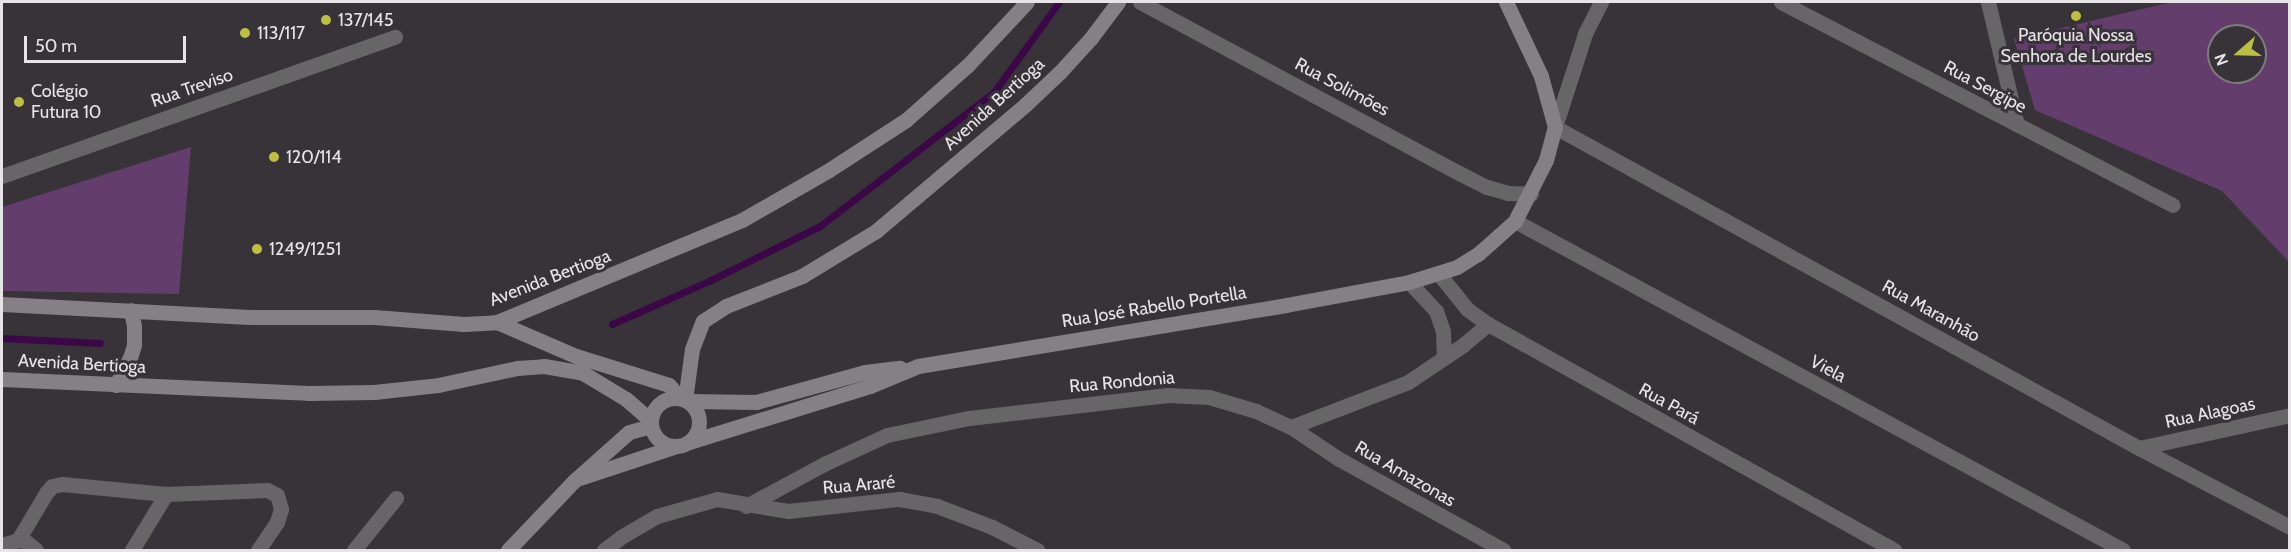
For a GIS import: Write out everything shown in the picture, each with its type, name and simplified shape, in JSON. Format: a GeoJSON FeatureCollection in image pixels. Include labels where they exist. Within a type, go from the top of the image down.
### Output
{"type":"FeatureCollection","features":[{"type":"Feature","properties":{"kind":"street","name":"Avenida Bertioga"},"geometry":{"type":"LineString","coordinates":[[2,304],[250,316],[374,317],[464,324],[497,322],[742,220],[829,170],[906,120],[968,65],[1027,2]]}},
{"type":"Feature","properties":{"kind":"street","name":"Avenida Bertioga"},"geometry":{"type":"LineString","coordinates":[[685,399],[692,349],[703,321],[726,306],[802,276],[876,231],[1046,86],[1091,38],[1118,2]]}},
{"type":"Feature","properties":{"kind":"street","name":"Rua Solimões"},"geometry":{"type":"LineString","coordinates":[[1140,2],[1487,187],[1508,193],[1531,194]]}},
{"type":"Feature","properties":{"kind":"street"},"geometry":{"type":"LineString","coordinates":[[1506,2],[1541,76],[1555,127]]}},
{"type":"Feature","properties":{"kind":"street"},"geometry":{"type":"LineString","coordinates":[[1555,127],[1585,34],[1601,2]]}},
{"type":"Feature","properties":{"kind":"street","name":"Rua Sergipe"},"geometry":{"type":"LineString","coordinates":[[1781,2],[2173,205]]}},
{"type":"Feature","properties":{"kind":"street"},"geometry":{"type":"LineString","coordinates":[[1988,2],[2017,125]]}},
{"type":"Feature","properties":{"kind":"street","name":"Rua Treviso"},"geometry":{"type":"LineString","coordinates":[[2,176],[395,37]]}},
{"type":"Feature","properties":{"kind":"street","name":"Rua José Rabello Portella"},"geometry":{"type":"LineString","coordinates":[[575,480],[870,386],[918,366],[1275,307],[1409,282],[1439,274],[1478,254],[1515,221],[1531,194],[1546,160],[1555,127]]}},
{"type":"Feature","properties":{"kind":"street","name":"Rua Maranhão"},"geometry":{"type":"LineString","coordinates":[[1555,127],[2139,448],[2289,527]]}},
{"type":"Feature","properties":{"kind":"street","name":"Viela"},"geometry":{"type":"LineString","coordinates":[[1515,221],[2123,550]]}},
{"type":"Feature","properties":{"kind":"street","name":"Rua Pará"},"geometry":{"type":"LineString","coordinates":[[1439,274],[1467,309],[1488,324],[1894,550]]}},
{"type":"Feature","properties":{"kind":"street"},"geometry":{"type":"LineString","coordinates":[[1409,282],[1436,311],[1443,331],[1444,358]]}},
{"type":"Feature","properties":{"kind":"street"},"geometry":{"type":"LineString","coordinates":[[116,385],[134,345],[131,310]]}},
{"type":"Feature","properties":{"kind":"street"},"geometry":{"type":"LineString","coordinates":[[497,322],[576,356],[669,385],[698,414],[699,422],[698,429],[683,444],[657,439],[650,423]]}},
{"type":"Feature","properties":{"kind":"street"},"geometry":{"type":"LineString","coordinates":[[1291,427],[1408,382],[1488,324]]}},
{"type":"Feature","properties":{"kind":"street","name":"Avenida Bertioga"},"geometry":{"type":"LineString","coordinates":[[2,379],[308,393],[374,392],[438,385],[517,368],[543,366],[583,373],[626,399],[650,423]]}},
{"type":"Feature","properties":{"kind":"street"},"geometry":{"type":"LineString","coordinates":[[508,550],[575,480],[629,432],[650,423],[658,404],[664,399],[756,402],[865,372],[918,366]]}},
{"type":"Feature","properties":{"kind":"street","name":"Rua Rondonia"},"geometry":{"type":"LineString","coordinates":[[746,506],[826,463],[887,435],[969,418],[1168,395],[1209,397],[1256,411],[1291,427]]}},
{"type":"Feature","properties":{"kind":"street","name":"Rua Alagoas"},"geometry":{"type":"LineString","coordinates":[[2139,448],[2289,415]]}},
{"type":"Feature","properties":{"kind":"street","name":"Rua Amazonas"},"geometry":{"type":"LineString","coordinates":[[1291,427],[1339,459],[1503,550]]}},
{"type":"Feature","properties":{"kind":"street"},"geometry":{"type":"LineString","coordinates":[[18,540],[52,486],[62,484],[166,494],[267,490],[277,495],[281,509],[278,522],[258,550]]}},
{"type":"Feature","properties":{"kind":"street"},"geometry":{"type":"LineString","coordinates":[[132,550],[166,494]]}},
{"type":"Feature","properties":{"kind":"street"},"geometry":{"type":"LineString","coordinates":[[354,550],[396,498]]}},
{"type":"Feature","properties":{"kind":"street","name":"Rua Araré"},"geometry":{"type":"LineString","coordinates":[[604,550],[657,516],[717,499],[746,506],[788,511],[899,499],[937,506],[992,527],[1037,550]]}},
{"type":"Feature","properties":{"kind":"street"},"geometry":{"type":"LineString","coordinates":[[2,546],[18,540],[26,541],[36,550]]}},
{"type":"Feature","properties":{"kind":"shaded area"},"geometry":{"type":"Polygon","coordinates":[[[2172,2],[2289,2],[2289,262],[2222,191],[2035,110],[2014,39],[2172,2]]]}},
{"type":"Feature","properties":{"kind":"shaded area"},"geometry":{"type":"Polygon","coordinates":[[[191,147],[179,294],[2,291],[2,207],[191,147]]]}},
{"type":"Feature","properties":{"kind":"waterway"},"geometry":{"type":"LineString","coordinates":[[612,324],[711,280],[820,226],[994,92],[1059,2]]}},
{"type":"Feature","properties":{"kind":"waterway"},"geometry":{"type":"LineString","coordinates":[[2,338],[100,343]]}},
{"type":"Feature","properties":{"kind":"place","name":"Paróquia Nossa Senhora de Lourdes"},"geometry":{"type":"Point","coordinates":[2076,16]}},
{"type":"Feature","properties":{"kind":"place","name":"137/145"},"geometry":{"type":"Point","coordinates":[326,20]}},
{"type":"Feature","properties":{"kind":"place","name":"113/117"},"geometry":{"type":"Point","coordinates":[245,33]}},
{"type":"Feature","properties":{"kind":"place","name":"Colégio Futura 10"},"geometry":{"type":"Point","coordinates":[19,102]}},
{"type":"Feature","properties":{"kind":"place","name":"120/114"},"geometry":{"type":"Point","coordinates":[274,157]}},
{"type":"Feature","properties":{"kind":"place","name":"1249/1251"},"geometry":{"type":"Point","coordinates":[257,249]}}]}
